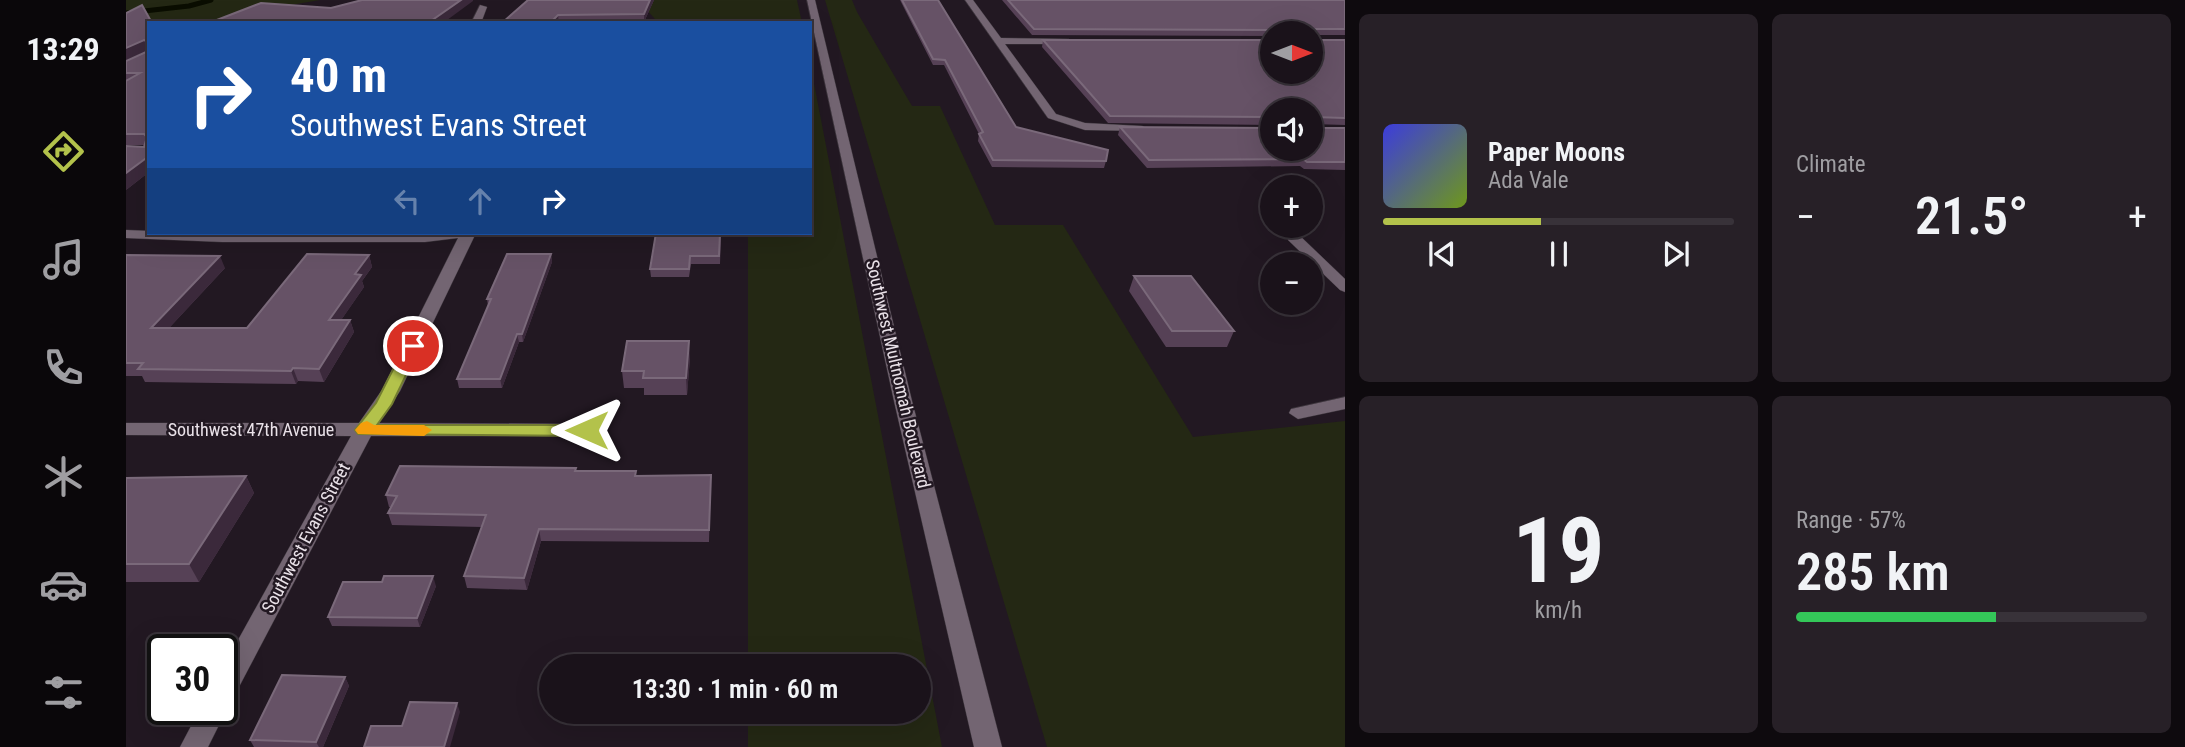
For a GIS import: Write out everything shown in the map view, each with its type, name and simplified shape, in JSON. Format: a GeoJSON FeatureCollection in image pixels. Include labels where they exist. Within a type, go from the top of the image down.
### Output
{"type":"FeatureCollection","features":[{"type":"Feature","properties":{"kind":"street","name":"Southwest Multnomah Boulevard"},"geometry":{"type":"LineString","coordinates":[[811,0],[897,375],[988,747]]}},
{"type":"Feature","properties":{"kind":"street"},"geometry":{"type":"LineString","coordinates":[[969,0],[1052,116],[1069,124],[1099,129],[1156,130]]}},
{"type":"Feature","properties":{"kind":"street"},"geometry":{"type":"LineString","coordinates":[[478,21],[483,7]]}},
{"type":"Feature","properties":{"kind":"street"},"geometry":{"type":"LineString","coordinates":[[999,41],[1082,41]]}},
{"type":"Feature","properties":{"kind":"street"},"geometry":{"type":"LineString","coordinates":[[126,234],[147,235]]}},
{"type":"Feature","properties":{"kind":"street"},"geometry":{"type":"LineString","coordinates":[[150,235],[222,238],[425,238],[451,235]]}},
{"type":"Feature","properties":{"kind":"street","name":"Southwest Evans Street"},"geometry":{"type":"LineString","coordinates":[[238,664],[364,430],[391,391],[467,235]]}},
{"type":"Feature","properties":{"kind":"street"},"geometry":{"type":"LineString","coordinates":[[1294,238],[1345,286]]}},
{"type":"Feature","properties":{"kind":"street"},"geometry":{"type":"LineString","coordinates":[[1298,412],[1345,403]]}},
{"type":"Feature","properties":{"kind":"street","name":"Southwest 47th Avenue"},"geometry":{"type":"LineString","coordinates":[[126,429],[587,430]]}},
{"type":"Feature","properties":{"kind":"street"},"geometry":{"type":"LineString","coordinates":[[194,747],[206,725]]}},
{"type":"Feature","properties":{"kind":"green space"},"geometry":{"type":"Polygon","coordinates":[[[126,0],[320,0],[279,7],[240,21],[147,21],[147,24],[126,26],[126,0]]]}},
{"type":"Feature","properties":{"kind":"green space"},"geometry":{"type":"Polygon","coordinates":[[[645,0],[797,0],[802,21],[655,21],[645,8],[645,0]]]}},
{"type":"Feature","properties":{"kind":"green space"},"geometry":{"type":"Polygon","coordinates":[[[825,0],[852,0],[912,106],[940,106],[995,225],[1063,225],[1193,437],[1345,421],[1345,747],[1047,747],[825,0]]]}},
{"type":"Feature","properties":{"kind":"green space"},"geometry":{"type":"Polygon","coordinates":[[[812,73],[924,654],[748,654],[748,235],[812,235],[812,73]]]}},
{"type":"Feature","properties":{"kind":"green space"},"geometry":{"type":"Polygon","coordinates":[[[931,690],[942,747],[748,747],[748,724],[931,724],[931,690]]]}},
{"type":"Feature","properties":{"kind":"building"},"geometry":{"type":"Polygon","coordinates":[[[362,0],[461,0],[431,21],[214,21],[261,3],[331,8],[362,0]]]}},
{"type":"Feature","properties":{"kind":"building"},"geometry":{"type":"Polygon","coordinates":[[[528,0],[650,0],[644,14],[558,15],[552,21],[504,21],[528,0]]]}},
{"type":"Feature","properties":{"kind":"building"},"geometry":{"type":"Polygon","coordinates":[[[902,0],[938,0],[1016,127],[1108,150],[1106,161],[993,160],[979,134],[983,132],[945,60],[933,59],[902,0]]]}},
{"type":"Feature","properties":{"kind":"building"},"geometry":{"type":"Polygon","coordinates":[[[1008,0],[1345,0],[1345,29],[1323,29],[1323,21],[1260,21],[1260,30],[1034,29],[1008,0]]]}},
{"type":"Feature","properties":{"kind":"building"},"geometry":{"type":"Polygon","coordinates":[[[142,5],[151,21],[147,21],[147,41],[126,48],[126,13],[142,5]]]}},
{"type":"Feature","properties":{"kind":"building"},"geometry":{"type":"Polygon","coordinates":[[[1043,40],[1260,40],[1260,84],[1323,84],[1323,40],[1345,40],[1345,118],[1323,117],[1323,98],[1260,98],[1260,117],[1110,116],[1043,40]]]}},
{"type":"Feature","properties":{"kind":"building"},"geometry":{"type":"Polygon","coordinates":[[[147,41],[147,137],[144,134],[126,134],[126,81],[140,73],[126,73],[126,61],[146,52],[147,41]]]}},
{"type":"Feature","properties":{"kind":"building"},"geometry":{"type":"Polygon","coordinates":[[[1120,127],[1260,128],[1260,159],[1149,160],[1120,127]]]}},
{"type":"Feature","properties":{"kind":"building"},"geometry":{"type":"Polygon","coordinates":[[[1323,128],[1345,128],[1345,162],[1307,162],[1323,161],[1323,128]]]}},
{"type":"Feature","properties":{"kind":"building"},"geometry":{"type":"Polygon","coordinates":[[[147,137],[147,157],[126,173],[126,146],[144,147],[147,137]]]}},
{"type":"Feature","properties":{"kind":"building"},"geometry":{"type":"Polygon","coordinates":[[[656,235],[720,235],[719,256],[690,256],[689,269],[650,269],[656,235]]]}},
{"type":"Feature","properties":{"kind":"building"},"geometry":{"type":"Polygon","coordinates":[[[307,254],[369,255],[355,274],[361,275],[329,320],[350,320],[319,369],[138,369],[143,363],[126,363],[126,255],[220,256],[151,328],[247,328],[307,254]]]}},
{"type":"Feature","properties":{"kind":"building"},"geometry":{"type":"Polygon","coordinates":[[[507,254],[551,254],[522,334],[517,334],[500,379],[457,379],[491,299],[487,299],[507,254]]]}},
{"type":"Feature","properties":{"kind":"building"},"geometry":{"type":"Polygon","coordinates":[[[1134,276],[1191,276],[1234,331],[1172,331],[1134,276]]]}},
{"type":"Feature","properties":{"kind":"building"},"geometry":{"type":"Polygon","coordinates":[[[627,341],[689,341],[686,378],[643,378],[644,371],[622,371],[627,341]]]}},
{"type":"Feature","properties":{"kind":"building"},"geometry":{"type":"Polygon","coordinates":[[[400,466],[576,468],[575,471],[636,471],[635,476],[711,475],[709,530],[539,529],[524,578],[464,576],[486,515],[388,513],[397,496],[386,495],[400,466]]]}},
{"type":"Feature","properties":{"kind":"building"},"geometry":{"type":"Polygon","coordinates":[[[246,476],[189,564],[126,564],[126,478],[246,476]]]}},
{"type":"Feature","properties":{"kind":"building"},"geometry":{"type":"Polygon","coordinates":[[[384,576],[433,576],[417,618],[328,617],[343,582],[382,582],[384,576]]]}},
{"type":"Feature","properties":{"kind":"building"},"geometry":{"type":"Polygon","coordinates":[[[282,675],[345,677],[316,742],[250,740],[282,675]]]}},
{"type":"Feature","properties":{"kind":"building"},"geometry":{"type":"Polygon","coordinates":[[[410,702],[457,703],[444,747],[364,747],[371,726],[402,726],[410,702]]]}},
{"type":"Feature","properties":{"kind":"waterway"},"geometry":{"type":"LineString","coordinates":[[126,13],[189,6],[211,0]]}},
{"type":"Feature","properties":{"kind":"slow traffic"},"geometry":{"type":"LineString","coordinates":[[367,427],[364,430],[424,430]]}},
{"type":"Feature","properties":{"kind":"route"},"geometry":{"type":"LineString","coordinates":[[413,346],[383,404],[364,430],[587,430]]}}]}
